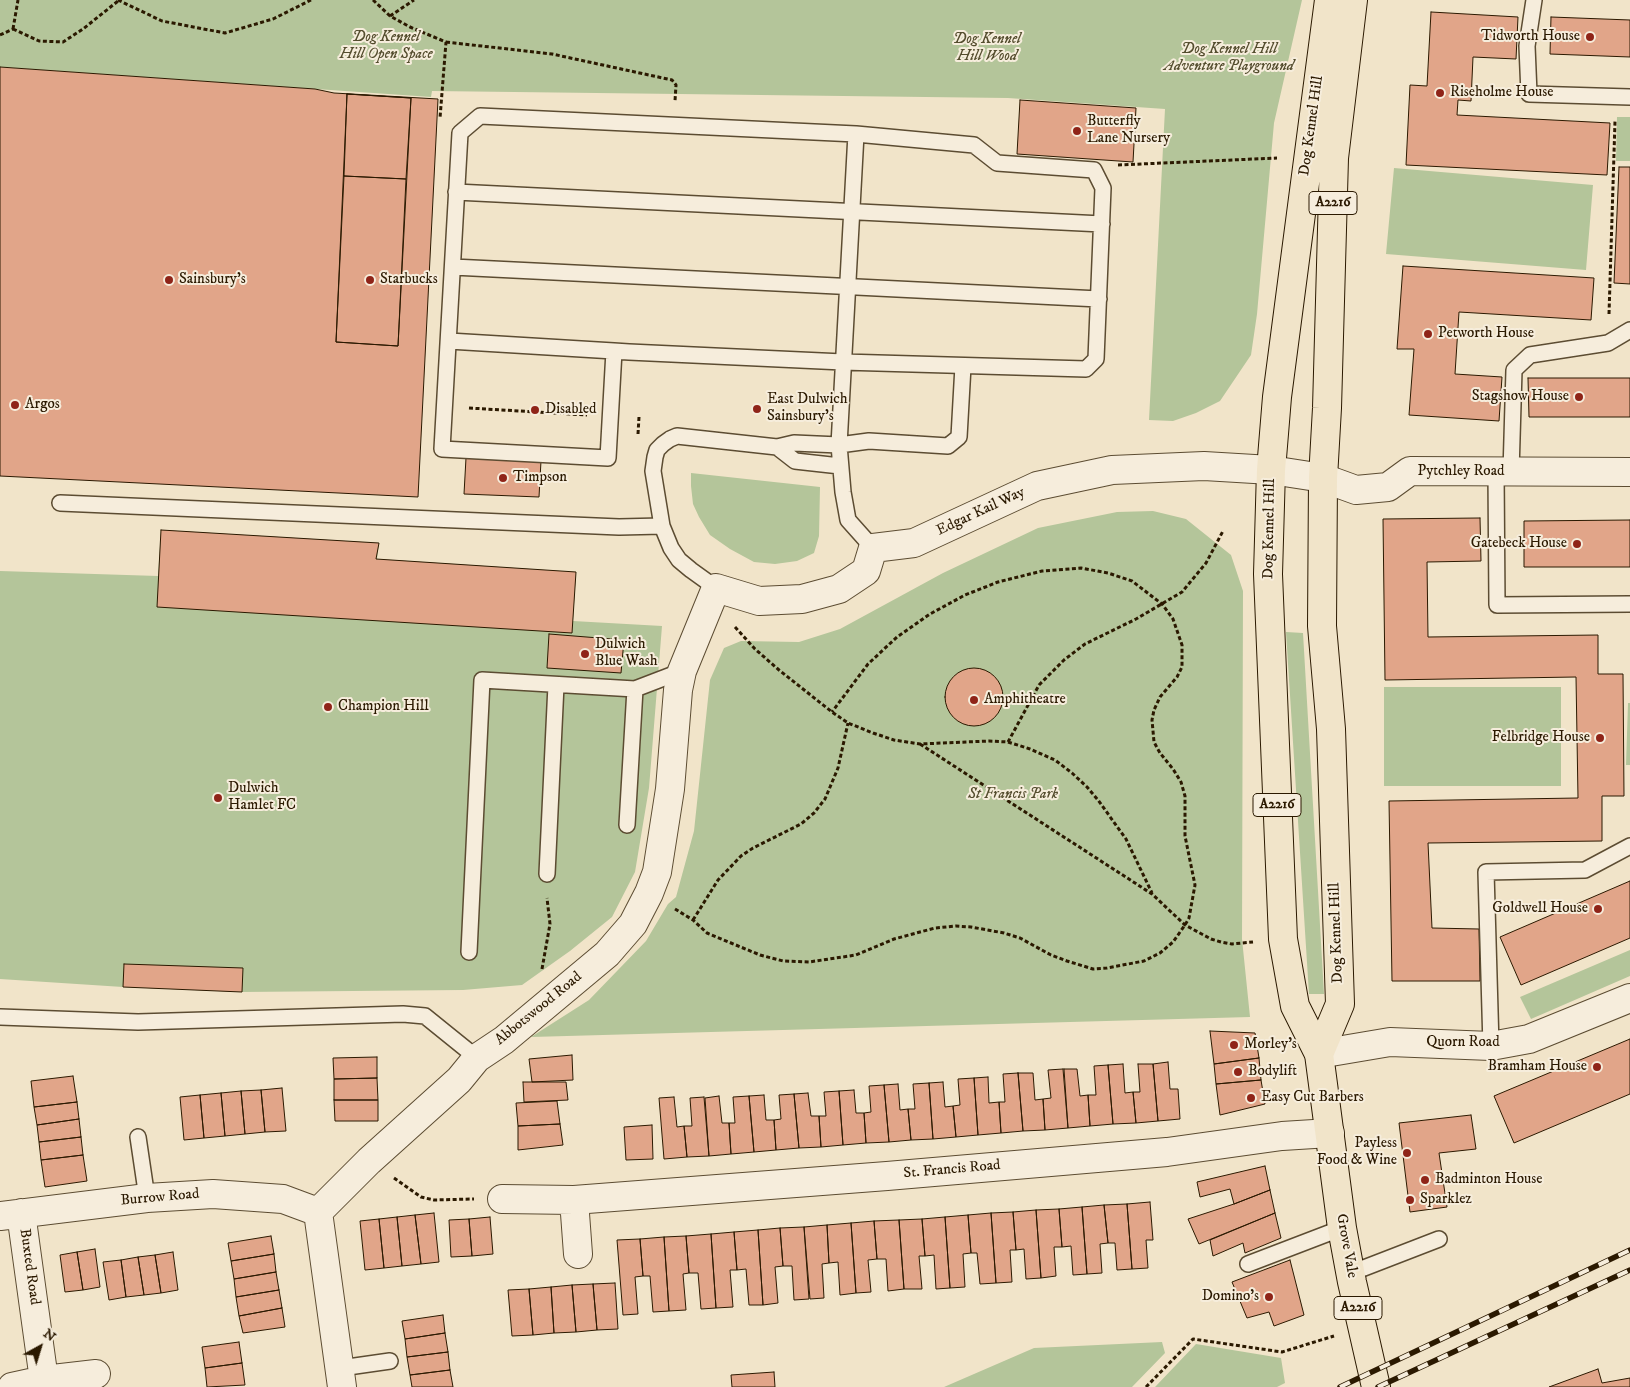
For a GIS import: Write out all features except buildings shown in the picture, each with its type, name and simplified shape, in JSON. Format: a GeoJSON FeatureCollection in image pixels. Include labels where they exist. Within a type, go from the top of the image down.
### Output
{"type":"FeatureCollection","features":[{"type":"Feature","properties":{"kind":"main road","name":"Dog Kennel Hill"},"geometry":{"type":"LineString","coordinates":[[1329,0],[1278,393],[1271,470],[1268,574],[1283,939],[1295,1006],[1319,1054],[1330,1133]]}},
{"type":"Feature","properties":{"kind":"main road","name":"Dog Kennel Hill"},"geometry":{"type":"LineString","coordinates":[[1319,1054],[1340,1004],[1331,729],[1322,626],[1323,478],[1327,408],[1334,158],[1354,0]]}},
{"type":"Feature","properties":{"kind":"main road","name":"Grove Vale"},"geometry":{"type":"LineString","coordinates":[[1330,1133],[1342,1228],[1350,1273],[1376,1387]]}},
{"type":"Feature","properties":{"kind":"street","name":"Edgar Kail Way"},"geometry":{"type":"LineString","coordinates":[[873,548],[914,543],[1037,486],[1112,470],[1211,466],[1271,470]]}},
{"type":"Feature","properties":{"kind":"street","name":"Pytchley Road"},"geometry":{"type":"LineString","coordinates":[[1271,470],[1323,478],[1356,490],[1388,487],[1410,471],[1630,472]]}},
{"type":"Feature","properties":{"kind":"street"},"geometry":{"type":"LineString","coordinates":[[716,588],[759,601],[802,599],[839,590],[866,571],[873,548]]}},
{"type":"Feature","properties":{"kind":"street","name":"Abbotswood Road"},"geometry":{"type":"LineString","coordinates":[[318,1212],[369,1160],[459,1080],[477,1058],[504,1040],[607,954],[633,924],[649,893],[657,872],[670,789],[678,690],[682,671],[716,588]]}},
{"type":"Feature","properties":{"kind":"street","name":"Quorn Road"},"geometry":{"type":"LineString","coordinates":[[1319,1054],[1390,1042],[1491,1046],[1529,1040],[1630,998]]}},
{"type":"Feature","properties":{"kind":"street","name":"St. Francis Road"},"geometry":{"type":"LineString","coordinates":[[502,1199],[574,1200],[1157,1153],[1282,1136],[1330,1133]]}},
{"type":"Feature","properties":{"kind":"street","name":"Burrow Road"},"geometry":{"type":"LineString","coordinates":[[10,1215],[147,1198],[213,1194],[284,1199],[318,1212]]}},
{"type":"Feature","properties":{"kind":"street"},"geometry":{"type":"LineString","coordinates":[[574,1200],[578,1254]]}},
{"type":"Feature","properties":{"kind":"street"},"geometry":{"type":"LineString","coordinates":[[318,1212],[342,1378]]}},
{"type":"Feature","properties":{"kind":"street","name":"Buxted Road"},"geometry":{"type":"LineString","coordinates":[[10,1215],[44,1380]]}},
{"type":"Feature","properties":{"kind":"street"},"geometry":{"type":"LineString","coordinates":[[12,1387],[44,1380],[96,1374]]}},
{"type":"Feature","properties":{"kind":"lane"},"geometry":{"type":"LineString","coordinates":[[1534,0],[1528,46],[1529,94],[1623,97]]}},
{"type":"Feature","properties":{"kind":"lane"},"geometry":{"type":"LineString","coordinates":[[448,341],[843,362],[1086,369],[1096,359],[1103,188],[1094,170],[997,163],[974,145],[856,134],[480,116],[460,133],[456,192],[442,449],[608,458],[614,351]]}},
{"type":"Feature","properties":{"kind":"lane"},"geometry":{"type":"LineString","coordinates":[[856,134],[839,445],[840,466],[848,520],[873,548]]}},
{"type":"Feature","properties":{"kind":"lane"},"geometry":{"type":"LineString","coordinates":[[456,192],[852,210],[1102,224]]}},
{"type":"Feature","properties":{"kind":"lane"},"geometry":{"type":"LineString","coordinates":[[453,267],[1099,299]]}},
{"type":"Feature","properties":{"kind":"lane"},"geometry":{"type":"LineString","coordinates":[[1630,330],[1608,343],[1530,354],[1514,370],[1504,472],[1497,605],[1630,604]]}},
{"type":"Feature","properties":{"kind":"lane"},"geometry":{"type":"LineString","coordinates":[[716,588],[679,560],[671,548],[662,526],[653,472],[658,450],[670,439],[677,436],[777,447],[794,443],[839,445],[869,441],[948,446],[959,437],[963,366]]}},
{"type":"Feature","properties":{"kind":"lane"},"geometry":{"type":"LineString","coordinates":[[777,447],[795,461],[840,466]]}},
{"type":"Feature","properties":{"kind":"lane"},"geometry":{"type":"LineString","coordinates":[[60,503],[609,527],[662,526]]}},
{"type":"Feature","properties":{"kind":"lane"},"geometry":{"type":"LineString","coordinates":[[469,952],[482,680],[635,689],[682,671]]}},
{"type":"Feature","properties":{"kind":"lane"},"geometry":{"type":"LineString","coordinates":[[547,874],[556,685]]}},
{"type":"Feature","properties":{"kind":"lane"},"geometry":{"type":"LineString","coordinates":[[627,826],[635,689]]}},
{"type":"Feature","properties":{"kind":"lane"},"geometry":{"type":"LineString","coordinates":[[1491,1046],[1486,872],[1586,870],[1630,846]]}},
{"type":"Feature","properties":{"kind":"lane"},"geometry":{"type":"LineString","coordinates":[[0,1017],[138,1022],[402,1014],[425,1016],[477,1058]]}},
{"type":"Feature","properties":{"kind":"lane"},"geometry":{"type":"LineString","coordinates":[[138,1137],[147,1198]]}},
{"type":"Feature","properties":{"kind":"lane"},"geometry":{"type":"LineString","coordinates":[[1248,1264],[1342,1228]]}},
{"type":"Feature","properties":{"kind":"lane"},"geometry":{"type":"LineString","coordinates":[[1350,1273],[1439,1239]]}},
{"type":"Feature","properties":{"kind":"lane"},"geometry":{"type":"LineString","coordinates":[[342,1378],[390,1361]]}},
{"type":"Feature","properties":{"kind":"path"},"geometry":{"type":"LineString","coordinates":[[13,29],[18,0]]}},
{"type":"Feature","properties":{"kind":"path"},"geometry":{"type":"LineString","coordinates":[[0,35],[13,29],[39,41],[63,42],[83,29],[118,0],[162,21],[225,33],[273,20],[311,0]]}},
{"type":"Feature","properties":{"kind":"path"},"geometry":{"type":"LineString","coordinates":[[373,0],[390,16],[410,27],[446,42],[552,54],[672,80],[676,85],[674,124]]}},
{"type":"Feature","properties":{"kind":"path"},"geometry":{"type":"LineString","coordinates":[[390,16],[414,0]]}},
{"type":"Feature","properties":{"kind":"path"},"geometry":{"type":"LineString","coordinates":[[444,65],[446,42]]}},
{"type":"Feature","properties":{"kind":"path"},"geometry":{"type":"LineString","coordinates":[[1608,343],[1623,97]]}},
{"type":"Feature","properties":{"kind":"path"},"geometry":{"type":"LineString","coordinates":[[1094,170],[1114,165],[1277,158]]}},
{"type":"Feature","properties":{"kind":"path"},"geometry":{"type":"LineString","coordinates":[[445,407],[591,415]]}},
{"type":"Feature","properties":{"kind":"path"},"geometry":{"type":"LineString","coordinates":[[1008,742],[1040,685],[1064,660],[1085,644],[1136,619],[1182,592],[1206,563],[1223,531]]}},
{"type":"Feature","properties":{"kind":"path"},"geometry":{"type":"LineString","coordinates":[[649,893],[693,920],[707,933],[760,956],[783,961],[809,962],[856,955],[894,940],[934,928],[956,926],[1004,933],[1027,942],[1051,955],[1093,969],[1120,966],[1152,958],[1166,949],[1185,925],[1189,918],[1195,885],[1185,836],[1185,796],[1181,782],[1160,753],[1154,742],[1152,732],[1154,710],[1160,697],[1177,677],[1183,658],[1182,645],[1173,619],[1162,604],[1132,581],[1108,572],[1081,568],[1042,571],[998,582],[965,595],[930,614],[897,637],[868,664],[832,712]]}},
{"type":"Feature","properties":{"kind":"path"},"geometry":{"type":"LineString","coordinates":[[735,627],[755,649],[848,723],[894,740],[920,744],[988,740],[1008,742],[1055,760],[1072,773],[1098,800],[1126,839],[1152,894]]}},
{"type":"Feature","properties":{"kind":"path"},"geometry":{"type":"LineString","coordinates":[[693,920],[718,880],[741,856],[801,824],[814,813],[825,799],[838,768],[848,723]]}},
{"type":"Feature","properties":{"kind":"path"},"geometry":{"type":"LineString","coordinates":[[920,744],[1152,894],[1185,925],[1210,939],[1221,942],[1232,944],[1258,942]]}},
{"type":"Feature","properties":{"kind":"path"},"geometry":{"type":"LineString","coordinates":[[547,894],[550,924]]}},
{"type":"Feature","properties":{"kind":"path"},"geometry":{"type":"LineString","coordinates":[[369,1160],[421,1198],[434,1200],[502,1199]]}},
{"type":"Feature","properties":{"kind":"path"},"geometry":{"type":"LineString","coordinates":[[1146,1387],[1193,1339],[1282,1352],[1363,1327]]}},
{"type":"Feature","properties":{"kind":"green space","name":"Dog Kennel Hill Wood"},"geometry":{"type":"Polygon","coordinates":[[[0,0],[1302,0],[1274,123],[1257,314],[1251,355],[1220,401],[1196,413],[1173,421],[1149,420],[1165,109],[1008,98],[432,91],[431,97],[0,67],[0,0]]]}},
{"type":"Feature","properties":{"kind":"green space"},"geometry":{"type":"Polygon","coordinates":[[[1617,117],[1630,117],[1630,161],[1616,161],[1617,117]]]}},
{"type":"Feature","properties":{"kind":"green space"},"geometry":{"type":"Polygon","coordinates":[[[1394,168],[1593,185],[1586,270],[1386,254],[1394,168]]]}},
{"type":"Feature","properties":{"kind":"green space"},"geometry":{"type":"Polygon","coordinates":[[[691,473],[820,487],[819,536],[814,553],[797,561],[775,564],[754,562],[730,549],[710,535],[699,517],[693,504],[691,473]]]}},
{"type":"Feature","properties":{"kind":"green space","name":"St Francis Park"},"geometry":{"type":"Polygon","coordinates":[[[1153,511],[1186,519],[1231,555],[1243,591],[1242,939],[1250,1017],[531,1037],[589,1000],[646,941],[668,904],[676,897],[694,831],[710,680],[724,648],[741,641],[799,642],[840,629],[943,573],[1038,528],[1117,512],[1153,511]]]}},
{"type":"Feature","properties":{"kind":"green space","name":"Champion Hill"},"geometry":{"type":"Polygon","coordinates":[[[161,530],[379,543],[377,559],[576,572],[573,621],[662,626],[649,788],[635,872],[612,917],[570,951],[522,985],[463,990],[242,992],[0,979],[0,571],[158,576],[161,530]]]}},
{"type":"Feature","properties":{"kind":"green space"},"geometry":{"type":"Polygon","coordinates":[[[1286,632],[1303,633],[1324,994],[1309,994],[1286,632]]]}},
{"type":"Feature","properties":{"kind":"green space"},"geometry":{"type":"Polygon","coordinates":[[[1384,687],[1561,687],[1561,786],[1384,786],[1384,687]]]}},
{"type":"Feature","properties":{"kind":"green space"},"geometry":{"type":"Polygon","coordinates":[[[1628,703],[1630,703],[1630,765],[1626,765],[1628,703]]]}},
{"type":"Feature","properties":{"kind":"green space"},"geometry":{"type":"Polygon","coordinates":[[[1630,950],[1630,976],[1531,1019],[1520,997],[1630,950]]]}},
{"type":"Feature","properties":{"kind":"green space"},"geometry":{"type":"Polygon","coordinates":[[[1162,1342],[1165,1353],[1132,1387],[944,1387],[1034,1348],[1162,1342]]]}},
{"type":"Feature","properties":{"kind":"green space"},"geometry":{"type":"Polygon","coordinates":[[[1196,1344],[1281,1358],[1285,1383],[1277,1387],[1155,1387],[1196,1344]]]}},
{"type":"Feature","properties":{"kind":"railway"},"geometry":{"type":"LineString","coordinates":[[1340,1387],[1630,1250]]}},
{"type":"Feature","properties":{"kind":"railway"},"geometry":{"type":"LineString","coordinates":[[1378,1387],[1630,1270]]}},
{"type":"Feature","properties":{"kind":"place","name":"Tidworth House"},"geometry":{"type":"Point","coordinates":[1590,37]}},
{"type":"Feature","properties":{"kind":"place","name":"Riseholme House"},"geometry":{"type":"Point","coordinates":[1440,93]}},
{"type":"Feature","properties":{"kind":"place","name":"Butterfly Lane Nursery"},"geometry":{"type":"Point","coordinates":[1077,131]}},
{"type":"Feature","properties":{"kind":"place","name":"Sainsbury's"},"geometry":{"type":"Point","coordinates":[169,280]}},
{"type":"Feature","properties":{"kind":"place","name":"Starbucks"},"geometry":{"type":"Point","coordinates":[370,280]}},
{"type":"Feature","properties":{"kind":"place","name":"Petworth House"},"geometry":{"type":"Point","coordinates":[1428,334]}},
{"type":"Feature","properties":{"kind":"place","name":"Stagshow House"},"geometry":{"type":"Point","coordinates":[1579,397]}},
{"type":"Feature","properties":{"kind":"place","name":"Argos"},"geometry":{"type":"Point","coordinates":[15,405]}},
{"type":"Feature","properties":{"kind":"place","name":"East Dulwich Sainsbury's"},"geometry":{"type":"Point","coordinates":[757,409]}},
{"type":"Feature","properties":{"kind":"place","name":"Disabled"},"geometry":{"type":"Point","coordinates":[535,410]}},
{"type":"Feature","properties":{"kind":"place","name":"Timpson"},"geometry":{"type":"Point","coordinates":[503,478]}},
{"type":"Feature","properties":{"kind":"place","name":"Gatebeck House"},"geometry":{"type":"Point","coordinates":[1577,544]}},
{"type":"Feature","properties":{"kind":"place","name":"Dulwich Blue Wash"},"geometry":{"type":"Point","coordinates":[585,654]}},
{"type":"Feature","properties":{"kind":"place","name":"Amphitheatre"},"geometry":{"type":"Point","coordinates":[974,700]}},
{"type":"Feature","properties":{"kind":"place","name":"Champion Hill"},"geometry":{"type":"Point","coordinates":[328,707]}},
{"type":"Feature","properties":{"kind":"place","name":"Felbridge House"},"geometry":{"type":"Point","coordinates":[1600,738]}},
{"type":"Feature","properties":{"kind":"place","name":"Dulwich Hamlet FC"},"geometry":{"type":"Point","coordinates":[218,798]}},
{"type":"Feature","properties":{"kind":"place","name":"Goldwell House"},"geometry":{"type":"Point","coordinates":[1598,909]}},
{"type":"Feature","properties":{"kind":"place","name":"Morley's"},"geometry":{"type":"Point","coordinates":[1234,1045]}},
{"type":"Feature","properties":{"kind":"place","name":"Bramham House"},"geometry":{"type":"Point","coordinates":[1597,1067]}},
{"type":"Feature","properties":{"kind":"place","name":"Bodylift"},"geometry":{"type":"Point","coordinates":[1238,1072]}},
{"type":"Feature","properties":{"kind":"place","name":"Easy Cut Barbers"},"geometry":{"type":"Point","coordinates":[1251,1098]}},
{"type":"Feature","properties":{"kind":"place","name":"Payless Food & Wine"},"geometry":{"type":"Point","coordinates":[1407,1153]}},
{"type":"Feature","properties":{"kind":"place","name":"Badminton House"},"geometry":{"type":"Point","coordinates":[1425,1180]}},
{"type":"Feature","properties":{"kind":"place","name":"Sparklez"},"geometry":{"type":"Point","coordinates":[1410,1200]}},
{"type":"Feature","properties":{"kind":"place","name":"Domino's"},"geometry":{"type":"Point","coordinates":[1269,1297]}},
{"type":"Feature","properties":{"kind":"park label","name":"Dog Kennel Hill Open Space"},"geometry":{"type":"Point","coordinates":[386,46]}},
{"type":"Feature","properties":{"kind":"park label","name":"Dog Kennel Hill Adventure Playground"},"geometry":{"type":"Point","coordinates":[1229,58]}}]}
